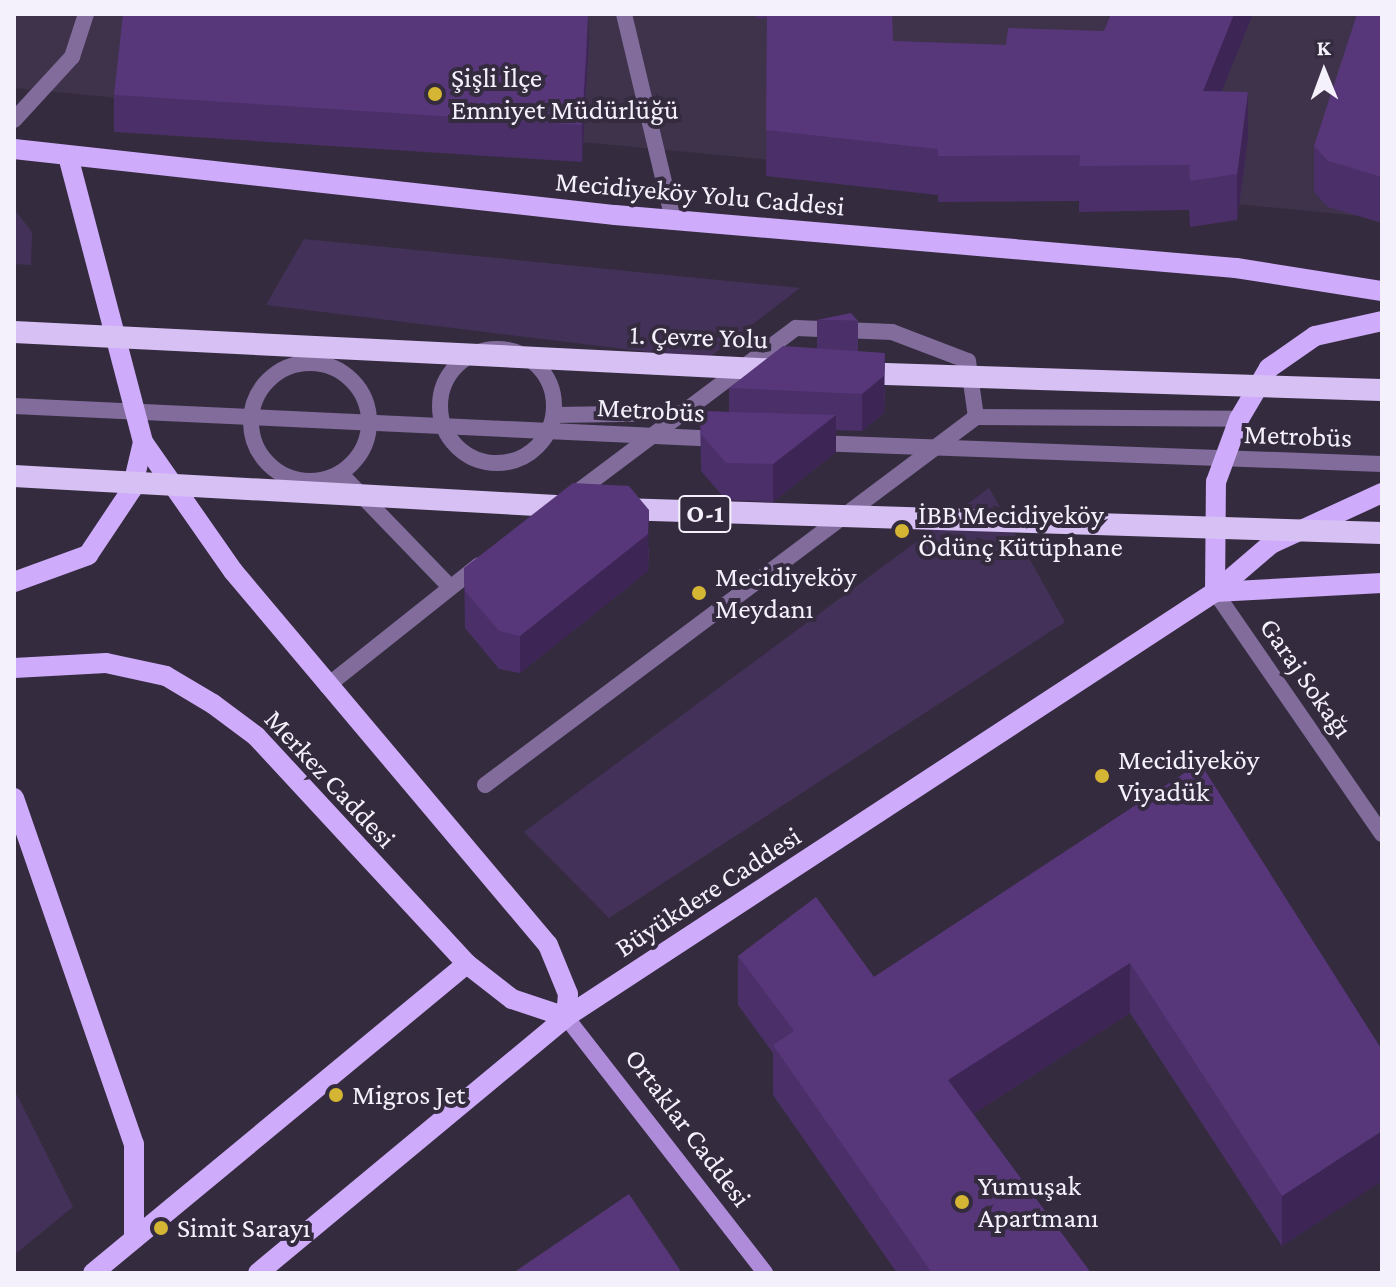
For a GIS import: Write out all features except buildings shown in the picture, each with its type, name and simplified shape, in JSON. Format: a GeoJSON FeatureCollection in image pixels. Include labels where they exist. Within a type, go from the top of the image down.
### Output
{"type":"FeatureCollection","features":[{"type":"Feature","properties":{"kind":"highway","name":"1. Çevre Yolu"},"geometry":{"type":"LineString","coordinates":[[24,332],[820,372],[1382,390]]}},
{"type":"Feature","properties":{"kind":"highway","name":"O-1"},"geometry":{"type":"LineString","coordinates":[[21,476],[719,514],[1382,533]]}},
{"type":"Feature","properties":{"kind":"main road","name":"Mecidiyeköy Yolu Caddesi"},"geometry":{"type":"LineString","coordinates":[[14,149],[673,220],[1236,268],[1382,291]]}},
{"type":"Feature","properties":{"kind":"main road"},"geometry":{"type":"LineString","coordinates":[[68,156],[143,442],[233,571],[548,945],[568,994],[566,1017]]}},
{"type":"Feature","properties":{"kind":"main road"},"geometry":{"type":"LineString","coordinates":[[1382,321],[1315,336],[1269,368],[1239,419],[1216,482],[1215,592],[1382,583]]}},
{"type":"Feature","properties":{"kind":"main road"},"geometry":{"type":"LineString","coordinates":[[14,582],[88,555],[132,489],[143,442]]}},
{"type":"Feature","properties":{"kind":"main road","name":"Büyükdere Caddesi"},"geometry":{"type":"LineString","coordinates":[[258,1273],[566,1017],[1215,592],[1271,544],[1382,493]]}},
{"type":"Feature","properties":{"kind":"main road","name":"Merkez Caddesi"},"geometry":{"type":"LineString","coordinates":[[14,668],[106,663],[166,676],[213,704],[256,736],[467,964],[512,999],[566,1017]]}},
{"type":"Feature","properties":{"kind":"main road"},"geometry":{"type":"LineString","coordinates":[[14,798],[134,1144],[134,1239]]}},
{"type":"Feature","properties":{"kind":"main road"},"geometry":{"type":"LineString","coordinates":[[93,1273],[467,964]]}},
{"type":"Feature","properties":{"kind":"main road","name":"Ortaklar Caddesi"},"geometry":{"type":"LineString","coordinates":[[566,1017],[765,1273]]}},
{"type":"Feature","properties":{"kind":"street"},"geometry":{"type":"LineString","coordinates":[[14,120],[72,57],[86,14]]}},
{"type":"Feature","properties":{"kind":"street"},"geometry":{"type":"LineString","coordinates":[[624,14],[673,220]]}},
{"type":"Feature","properties":{"kind":"street"},"geometry":{"type":"LineString","coordinates":[[536,523],[796,328],[892,332],[968,361],[976,417]]}},
{"type":"Feature","properties":{"kind":"street"},"geometry":{"type":"LineString","coordinates":[[502,349],[520,353],[548,378],[554,415],[536,448],[493,462],[452,441],[439,406],[442,387],[465,358],[502,349]]}},
{"type":"Feature","properties":{"kind":"street"},"geometry":{"type":"LineString","coordinates":[[328,366],[358,389],[367,406],[365,444],[340,473],[303,481],[267,464],[250,429],[252,409],[272,376],[290,367],[328,366]]}},
{"type":"Feature","properties":{"kind":"street","name":"Metrobüs"},"geometry":{"type":"LineString","coordinates":[[14,406],[742,440]]}},
{"type":"Feature","properties":{"kind":"street"},"geometry":{"type":"LineString","coordinates":[[554,415],[685,413]]}},
{"type":"Feature","properties":{"kind":"street"},"geometry":{"type":"LineString","coordinates":[[485,785],[976,417],[1239,419]]}},
{"type":"Feature","properties":{"kind":"street","name":"Metrobüs"},"geometry":{"type":"LineString","coordinates":[[789,442],[1382,464]]}},
{"type":"Feature","properties":{"kind":"street"},"geometry":{"type":"LineString","coordinates":[[340,473],[450,587]]}},
{"type":"Feature","properties":{"kind":"street"},"geometry":{"type":"LineString","coordinates":[[327,686],[499,550]]}},
{"type":"Feature","properties":{"kind":"street","name":"Garaj Sokağı"},"geometry":{"type":"LineString","coordinates":[[1215,592],[1382,834]]}},
{"type":"Feature","properties":{"kind":"shaded area"},"geometry":{"type":"Polygon","coordinates":[[[14,14],[1382,14],[1382,218],[14,88],[14,14]]]}},
{"type":"Feature","properties":{"kind":"shaded area"},"geometry":{"type":"Polygon","coordinates":[[[14,209],[32,232],[31,265],[14,264],[14,209]]]}},
{"type":"Feature","properties":{"kind":"shaded area"},"geometry":{"type":"Polygon","coordinates":[[[304,239],[800,288],[707,359],[266,305],[304,239]]]}},
{"type":"Feature","properties":{"kind":"shaded area"},"geometry":{"type":"Polygon","coordinates":[[[989,488],[1065,622],[609,918],[524,832],[989,488]]]}},
{"type":"Feature","properties":{"kind":"shaded area"},"geometry":{"type":"Polygon","coordinates":[[[14,1089],[73,1207],[14,1255],[14,1089]]]}},
{"type":"Feature","properties":{"kind":"place","name":"Şişli İlçe Emniyet Müdürlüğü"},"geometry":{"type":"Point","coordinates":[435,94]}},
{"type":"Feature","properties":{"kind":"place","name":"İBB Mecidiyeköy Ödünç Kütüphane"},"geometry":{"type":"Point","coordinates":[902,531]}},
{"type":"Feature","properties":{"kind":"place","name":"Mecidiyeköy Meydanı"},"geometry":{"type":"Point","coordinates":[699,593]}},
{"type":"Feature","properties":{"kind":"place","name":"Mecidiyeköy Viyadük"},"geometry":{"type":"Point","coordinates":[1102,776]}},
{"type":"Feature","properties":{"kind":"place","name":"Migros Jet"},"geometry":{"type":"Point","coordinates":[336,1095]}},
{"type":"Feature","properties":{"kind":"place","name":"Yumuşak Apartmanı"},"geometry":{"type":"Point","coordinates":[962,1202]}},
{"type":"Feature","properties":{"kind":"place","name":"Simit Sarayı"},"geometry":{"type":"Point","coordinates":[161,1228]}}]}
